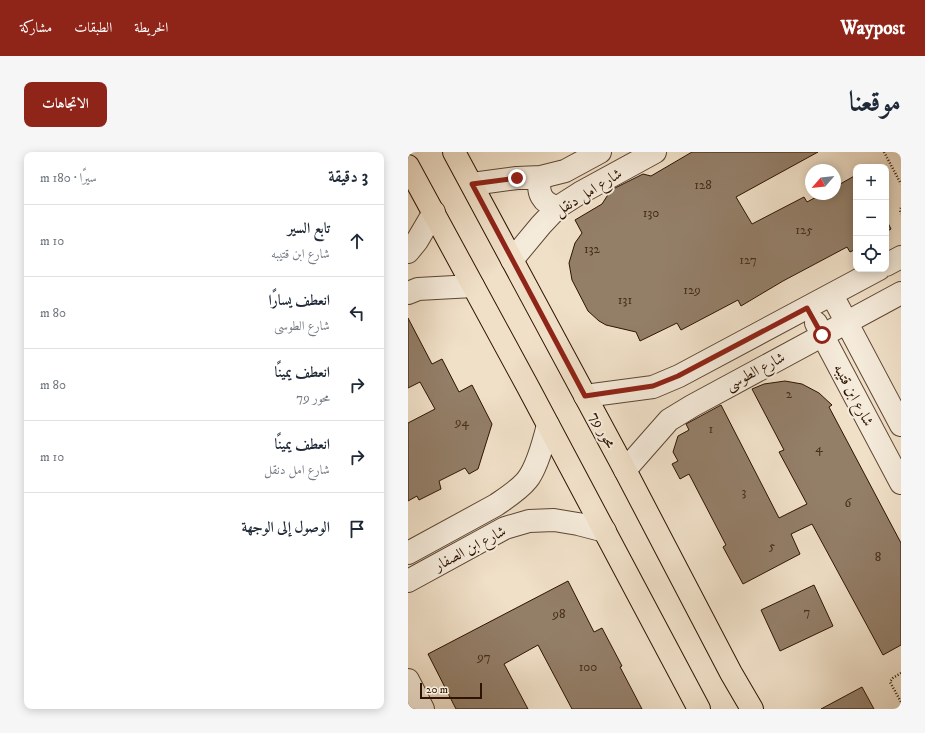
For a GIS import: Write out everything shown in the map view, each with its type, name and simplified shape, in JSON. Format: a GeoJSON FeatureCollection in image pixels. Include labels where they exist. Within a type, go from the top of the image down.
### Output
{"type":"FeatureCollection","features":[{"type":"Feature","properties":{"kind":"main road","name":"محور 79"},"geometry":{"type":"LineString","coordinates":[[454,152],[752,709]]}},
{"type":"Feature","properties":{"kind":"main road"},"geometry":{"type":"LineString","coordinates":[[408,166],[605,531],[699,709]]}},
{"type":"Feature","properties":{"kind":"street","name":"شارع امل دنقل"},"geometry":{"type":"LineString","coordinates":[[472,184],[541,177],[565,171],[600,152]]}},
{"type":"Feature","properties":{"kind":"street","name":"شارع امل دنقل"},"geometry":{"type":"LineString","coordinates":[[512,260],[558,207],[580,193],[655,152]]}},
{"type":"Feature","properties":{"kind":"street"},"geometry":{"type":"LineString","coordinates":[[541,177],[539,190],[542,197],[552,206],[558,207]]}},
{"type":"Feature","properties":{"kind":"street"},"geometry":{"type":"LineString","coordinates":[[408,252],[417,241],[434,212]]}},
{"type":"Feature","properties":{"kind":"street"},"geometry":{"type":"LineString","coordinates":[[889,263],[901,257]]}},
{"type":"Feature","properties":{"kind":"street","name":"شارع الطوسى"},"geometry":{"type":"LineString","coordinates":[[585,396],[653,386],[678,376],[874,272]]}},
{"type":"Feature","properties":{"kind":"street"},"geometry":{"type":"LineString","coordinates":[[408,293],[418,288],[473,286]]}},
{"type":"Feature","properties":{"kind":"street","name":"شارع الطوسى"},"geometry":{"type":"LineString","coordinates":[[625,470],[669,420],[692,406],[901,293]]}},
{"type":"Feature","properties":{"kind":"street","name":"شارع ابن قتيبه"},"geometry":{"type":"LineString","coordinates":[[832,295],[901,425]]}},
{"type":"Feature","properties":{"kind":"street","name":"شارع ابن قتيبه"},"geometry":{"type":"LineString","coordinates":[[807,308],[901,483]]}},
{"type":"Feature","properties":{"kind":"street","name":"شارع ابن الصفار"},"geometry":{"type":"LineString","coordinates":[[408,553],[496,505],[507,498],[528,480],[540,455],[548,425]]}},
{"type":"Feature","properties":{"kind":"street","name":"شارع ابن الصفار"},"geometry":{"type":"LineString","coordinates":[[408,581],[505,528],[529,521],[554,520],[605,531]]}},
{"type":"Feature","properties":{"kind":"street"},"geometry":{"type":"LineString","coordinates":[[408,680],[423,709]]}},
{"type":"Feature","properties":{"kind":"path"},"geometry":{"type":"LineString","coordinates":[[884,152],[901,184]]}},
{"type":"Feature","properties":{"kind":"path"},"geometry":{"type":"LineString","coordinates":[[901,208],[901,214]]}},
{"type":"Feature","properties":{"kind":"path"},"geometry":{"type":"LineString","coordinates":[[901,673],[892,678],[890,682],[901,702]]}},
{"type":"Feature","properties":{"kind":"building"},"geometry":{"type":"Polygon","coordinates":[[[692,152],[818,152],[736,197],[752,224],[804,197],[807,202],[811,200],[841,200],[841,184],[853,177],[853,250],[850,252],[847,247],[783,281],[741,306],[738,300],[681,330],[677,323],[640,341],[636,332],[606,325],[588,311],[572,280],[569,263],[575,243],[582,233],[575,220],[602,204],[611,190],[643,174],[651,176],[692,152]]]}},
{"type":"Feature","properties":{"kind":"building"},"geometry":{"type":"Polygon","coordinates":[[[408,318],[432,364],[442,359],[459,392],[472,385],[492,424],[478,469],[469,474],[465,468],[439,481],[441,489],[419,500],[417,496],[408,501],[408,423],[435,409],[420,382],[408,388],[408,318]]]}},
{"type":"Feature","properties":{"kind":"building"},"geometry":{"type":"Polygon","coordinates":[[[785,381],[802,384],[819,393],[832,405],[829,407],[901,543],[901,645],[883,655],[812,524],[791,534],[800,554],[743,584],[723,547],[726,545],[689,474],[680,479],[672,464],[678,461],[673,452],[678,436],[689,430],[686,424],[721,405],[779,518],[807,504],[779,452],[784,450],[752,389],[764,384],[785,381]]]}},
{"type":"Feature","properties":{"kind":"building"},"geometry":{"type":"Polygon","coordinates":[[[568,581],[594,632],[602,628],[642,709],[572,709],[538,645],[504,664],[528,709],[456,709],[428,654],[568,581]]]}},
{"type":"Feature","properties":{"kind":"building"},"geometry":{"type":"Polygon","coordinates":[[[814,585],[833,626],[780,651],[761,610],[814,585]]]}},
{"type":"Feature","properties":{"kind":"building"},"geometry":{"type":"Polygon","coordinates":[[[862,687],[874,709],[821,709],[862,687]]]}},
{"type":"Feature","properties":{"kind":"route"},"geometry":{"type":"LineString","coordinates":[[517,178],[472,184],[585,396],[653,386],[678,376],[807,308],[822,335]]}}]}
